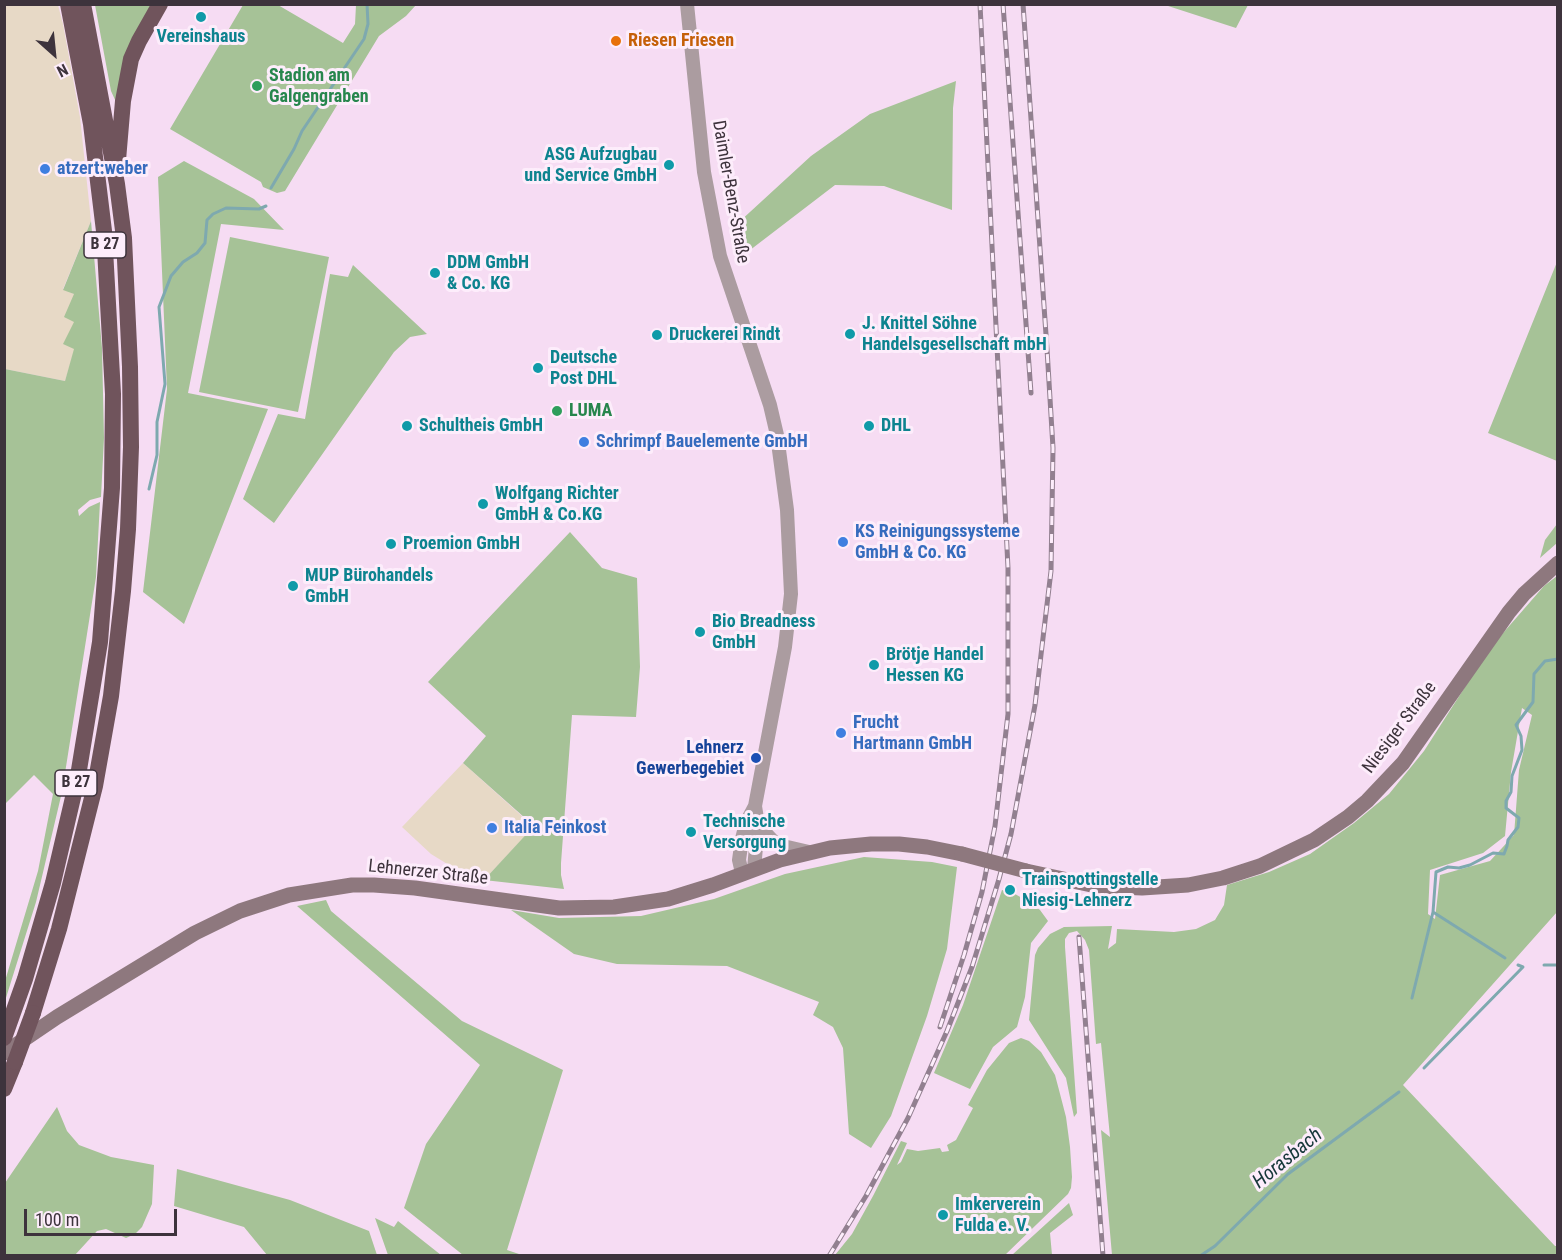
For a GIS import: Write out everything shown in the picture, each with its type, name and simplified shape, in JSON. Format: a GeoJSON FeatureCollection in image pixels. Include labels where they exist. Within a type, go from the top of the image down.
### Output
{"type":"FeatureCollection","features":[{"type":"Feature","properties":{"kind":"highway","name":"B 27"},"geometry":{"type":"LineString","coordinates":[[6,1033],[25,979],[53,883],[78,776],[100,642],[112,488],[112,354],[104,231],[91,124],[68,4]]}},
{"type":"Feature","properties":{"kind":"highway","name":"B 27"},"geometry":{"type":"LineString","coordinates":[[4,1089],[10,1058],[33,1013],[59,929],[95,786],[113,686],[128,529],[130,368],[124,238],[117,184],[83,4]]}},
{"type":"Feature","properties":{"kind":"highway"},"geometry":{"type":"LineString","coordinates":[[117,184],[123,101],[131,59],[160,4]]}},
{"type":"Feature","properties":{"kind":"main road","name":"Niesiger Straße"},"geometry":{"type":"LineString","coordinates":[[962,854],[1096,886],[1142,888],[1188,885],[1222,878],[1260,866],[1314,840],[1367,801],[1403,763],[1509,612],[1524,594],[1557,563]]}},
{"type":"Feature","properties":{"kind":"main road","name":"Lehnerzer Straße"},"geometry":{"type":"LineString","coordinates":[[10,1058],[64,1012],[195,933],[240,911],[289,895],[352,885],[374,885],[415,888],[559,908],[596,908],[668,899],[809,852],[849,846],[899,844],[962,854]]}},
{"type":"Feature","properties":{"kind":"street","name":"Daimler-Benz-Straße"},"geometry":{"type":"LineString","coordinates":[[687,4],[705,172],[720,256],[770,405],[777,435],[787,510],[790,594],[786,637],[754,806],[742,839],[739,860],[748,871]]}},
{"type":"Feature","properties":{"kind":"street","name":"Daimler-Benz-Straße"},"geometry":{"type":"LineString","coordinates":[[748,871],[758,825],[754,806]]}},
{"type":"Feature","properties":{"kind":"street"},"geometry":{"type":"LineString","coordinates":[[758,825],[773,841],[783,846],[809,852]]}},
{"type":"Feature","properties":{"kind":"shaded area","name":"atzert:weber"},"geometry":{"type":"Polygon","coordinates":[[[5,5],[58,5],[80,117],[91,221],[63,289],[74,294],[75,349],[65,381],[5,369],[5,5]]]}},
{"type":"Feature","properties":{"kind":"shaded area"},"geometry":{"type":"Polygon","coordinates":[[[463,763],[534,827],[484,880],[470,878],[431,854],[402,827],[463,763]]]}},
{"type":"Feature","properties":{"kind":"green space"},"geometry":{"type":"Polygon","coordinates":[[[95,5],[155,5],[116,102],[111,91],[95,5]]]}},
{"type":"Feature","properties":{"kind":"green space","name":"Stadion am Galgengraben"},"geometry":{"type":"Polygon","coordinates":[[[243,5],[278,5],[343,43],[355,24],[356,5],[416,5],[406,16],[379,36],[285,191],[277,193],[263,187],[261,182],[170,129],[243,5]]]}},
{"type":"Feature","properties":{"kind":"green space"},"geometry":{"type":"Polygon","coordinates":[[[1165,5],[1248,5],[1236,28],[1165,5]]]}},
{"type":"Feature","properties":{"kind":"green space"},"geometry":{"type":"Polygon","coordinates":[[[956,81],[953,108],[952,210],[884,186],[835,185],[741,257],[730,221],[738,223],[811,156],[870,114],[956,81]]]}},
{"type":"Feature","properties":{"kind":"green space"},"geometry":{"type":"Polygon","coordinates":[[[184,161],[254,199],[284,230],[221,224],[188,393],[268,409],[184,624],[143,592],[167,389],[158,177],[184,161]]]}},
{"type":"Feature","properties":{"kind":"green space"},"geometry":{"type":"Polygon","coordinates":[[[91,221],[102,348],[104,438],[101,497],[90,500],[78,510],[79,516],[89,507],[100,502],[96,577],[62,792],[36,902],[5,1001],[5,981],[38,871],[53,794],[34,775],[5,804],[5,369],[65,381],[74,349],[63,344],[74,322],[64,317],[74,294],[63,290],[91,221]]]}},
{"type":"Feature","properties":{"kind":"green space"},"geometry":{"type":"Polygon","coordinates":[[[230,237],[329,257],[298,412],[199,392],[230,237]]]}},
{"type":"Feature","properties":{"kind":"green space"},"geometry":{"type":"Polygon","coordinates":[[[1557,262],[1557,461],[1488,433],[1557,262]]]}},
{"type":"Feature","properties":{"kind":"green space"},"geometry":{"type":"Polygon","coordinates":[[[353,265],[427,334],[410,337],[394,352],[274,523],[243,499],[278,414],[305,419],[330,274],[348,277],[353,265]]]}},
{"type":"Feature","properties":{"kind":"green space"},"geometry":{"type":"Polygon","coordinates":[[[1557,524],[1557,543],[1540,558],[1545,540],[1557,524]]]}},
{"type":"Feature","properties":{"kind":"green space"},"geometry":{"type":"Polygon","coordinates":[[[570,532],[602,568],[637,578],[640,667],[636,717],[572,715],[561,863],[564,889],[484,880],[534,826],[463,763],[486,736],[428,682],[570,532]]]}},
{"type":"Feature","properties":{"kind":"green space"},"geometry":{"type":"Polygon","coordinates":[[[1557,576],[1557,912],[1403,1085],[1557,1246],[1557,1255],[1112,1255],[1101,1130],[1110,1137],[1101,1043],[1096,1044],[1089,950],[1085,940],[1077,931],[1069,933],[1065,939],[1077,1113],[1074,1117],[1066,1078],[1029,1020],[1035,955],[1038,948],[1050,934],[1064,927],[1112,926],[1108,949],[1116,943],[1117,929],[1174,932],[1196,929],[1215,920],[1224,905],[1227,885],[1269,872],[1310,854],[1354,823],[1389,794],[1424,751],[1490,648],[1544,586],[1557,576]],[[1522,708],[1511,772],[1505,836],[1483,853],[1430,870],[1428,914],[1435,919],[1440,875],[1490,861],[1514,835],[1519,770],[1532,715],[1522,708]]]}},
{"type":"Feature","properties":{"kind":"green space"},"geometry":{"type":"Polygon","coordinates":[[[864,857],[932,862],[957,867],[947,949],[927,1016],[891,1116],[871,1148],[849,1134],[843,1048],[833,1027],[813,1015],[819,1002],[727,966],[617,964],[574,954],[511,910],[559,918],[641,916],[714,899],[785,874],[864,857]]]}},
{"type":"Feature","properties":{"kind":"green space"},"geometry":{"type":"Polygon","coordinates":[[[1002,890],[1029,902],[1040,910],[1048,921],[1031,943],[1025,997],[1017,1027],[993,1047],[970,1089],[934,1073],[963,1005],[1002,890]]]}},
{"type":"Feature","properties":{"kind":"green space"},"geometry":{"type":"Polygon","coordinates":[[[326,900],[331,911],[462,1021],[563,1070],[507,1250],[522,1255],[463,1255],[404,1208],[426,1144],[480,1065],[297,906],[326,900]]]}},
{"type":"Feature","properties":{"kind":"green space"},"geometry":{"type":"Polygon","coordinates":[[[1021,1038],[1029,1041],[1041,1052],[1055,1075],[1066,1117],[1070,1147],[1072,1177],[1068,1194],[1005,1255],[835,1255],[852,1234],[901,1141],[907,1143],[897,1165],[901,1162],[907,1149],[918,1151],[940,1148],[942,1152],[949,1151],[947,1145],[956,1140],[973,1108],[968,1105],[987,1070],[1009,1043],[1021,1038]]]}},
{"type":"Feature","properties":{"kind":"green space"},"geometry":{"type":"Polygon","coordinates":[[[57,1107],[67,1131],[79,1145],[111,1157],[154,1165],[152,1204],[142,1227],[135,1234],[126,1238],[106,1229],[97,1231],[75,1255],[5,1255],[5,1183],[57,1107]]]}},
{"type":"Feature","properties":{"kind":"green space"},"geometry":{"type":"Polygon","coordinates":[[[177,1169],[290,1200],[369,1231],[377,1255],[267,1255],[244,1227],[174,1206],[177,1169]]]}},
{"type":"Feature","properties":{"kind":"green space"},"geometry":{"type":"Polygon","coordinates":[[[1069,1203],[1073,1215],[1050,1233],[1052,1255],[1012,1255],[1069,1203]]]}},
{"type":"Feature","properties":{"kind":"green space"},"geometry":{"type":"Polygon","coordinates":[[[375,1218],[394,1227],[398,1221],[441,1255],[388,1255],[375,1218]]]}},
{"type":"Feature","properties":{"kind":"waterway"},"geometry":{"type":"LineString","coordinates":[[271,188],[302,131],[364,39],[368,24],[367,4]]}},
{"type":"Feature","properties":{"kind":"waterway"},"geometry":{"type":"LineString","coordinates":[[149,489],[157,455],[157,422],[165,384],[159,307],[171,276],[205,243],[207,220],[213,214],[226,208],[259,209],[266,206]]}},
{"type":"Feature","properties":{"kind":"waterway","name":"Horasbach"},"geometry":{"type":"LineString","coordinates":[[1505,958],[1433,912],[1436,872],[1448,867],[1459,868],[1470,865],[1493,853],[1504,854],[1508,840],[1518,827],[1519,818],[1506,808],[1506,801],[1511,792],[1512,776],[1522,750],[1521,736],[1516,725],[1533,702],[1534,674],[1545,661],[1558,659]]}},
{"type":"Feature","properties":{"kind":"waterway"},"geometry":{"type":"LineString","coordinates":[[1412,998],[1433,912]]}},
{"type":"Feature","properties":{"kind":"waterway","name":"Horasbach"},"geometry":{"type":"LineString","coordinates":[[1424,1068],[1523,967],[1518,965]]}},
{"type":"Feature","properties":{"kind":"waterway"},"geometry":{"type":"LineString","coordinates":[[1544,965],[1558,965]]}},
{"type":"Feature","properties":{"kind":"waterway","name":"Horasbach"},"geometry":{"type":"LineString","coordinates":[[1200,1256],[1215,1246],[1288,1174],[1399,1092]]}},
{"type":"Feature","properties":{"kind":"railway"},"geometry":{"type":"LineString","coordinates":[[940,1027],[982,892],[995,826],[1008,714],[1008,568],[980,4]]}},
{"type":"Feature","properties":{"kind":"railway"},"geometry":{"type":"LineString","coordinates":[[1003,4],[1031,393]]}},
{"type":"Feature","properties":{"kind":"railway"},"geometry":{"type":"LineString","coordinates":[[829,1256],[866,1196],[908,1118],[947,1031],[972,967],[1011,834],[1035,705],[1051,571],[1053,448],[1023,4]]}},
{"type":"Feature","properties":{"kind":"railway"},"geometry":{"type":"LineString","coordinates":[[1079,937],[1103,1256]]}},
{"type":"Feature","properties":{"kind":"place","name":"Vereinshaus"},"geometry":{"type":"Point","coordinates":[201,17]}},
{"type":"Feature","properties":{"kind":"place","name":"Riesen Friesen"},"geometry":{"type":"Point","coordinates":[616,41]}},
{"type":"Feature","properties":{"kind":"place","name":"Stadion am Galgengraben"},"geometry":{"type":"Point","coordinates":[257,86]}},
{"type":"Feature","properties":{"kind":"place","name":"ASG Aufzugbau und Service GmbH"},"geometry":{"type":"Point","coordinates":[669,165]}},
{"type":"Feature","properties":{"kind":"place","name":"atzert:weber"},"geometry":{"type":"Point","coordinates":[45,169]}},
{"type":"Feature","properties":{"kind":"place","name":"DDM GmbH & Co. KG"},"geometry":{"type":"Point","coordinates":[435,273]}},
{"type":"Feature","properties":{"kind":"place","name":"J. Knittel Söhne Handelsgesellschaft mbH"},"geometry":{"type":"Point","coordinates":[850,334]}},
{"type":"Feature","properties":{"kind":"place","name":"Druckerei Rindt"},"geometry":{"type":"Point","coordinates":[657,335]}},
{"type":"Feature","properties":{"kind":"place","name":"Deutsche Post DHL"},"geometry":{"type":"Point","coordinates":[538,368]}},
{"type":"Feature","properties":{"kind":"place","name":"LUMA"},"geometry":{"type":"Point","coordinates":[557,411]}},
{"type":"Feature","properties":{"kind":"place","name":"Schultheis GmbH"},"geometry":{"type":"Point","coordinates":[407,426]}},
{"type":"Feature","properties":{"kind":"place","name":"DHL"},"geometry":{"type":"Point","coordinates":[869,426]}},
{"type":"Feature","properties":{"kind":"place","name":"Schrimpf Bauelemente GmbH"},"geometry":{"type":"Point","coordinates":[584,442]}},
{"type":"Feature","properties":{"kind":"place","name":"Wolfgang Richter GmbH & Co.KG"},"geometry":{"type":"Point","coordinates":[483,504]}},
{"type":"Feature","properties":{"kind":"place","name":"KS Reinigungssysteme GmbH & Co. KG"},"geometry":{"type":"Point","coordinates":[843,542]}},
{"type":"Feature","properties":{"kind":"place","name":"Proemion GmbH"},"geometry":{"type":"Point","coordinates":[391,544]}},
{"type":"Feature","properties":{"kind":"place","name":"MUP Bürohandels GmbH"},"geometry":{"type":"Point","coordinates":[293,586]}},
{"type":"Feature","properties":{"kind":"place","name":"Bio Breadness GmbH"},"geometry":{"type":"Point","coordinates":[700,632]}},
{"type":"Feature","properties":{"kind":"place","name":"Brötje Handel Hessen KG"},"geometry":{"type":"Point","coordinates":[874,665]}},
{"type":"Feature","properties":{"kind":"place","name":"Frucht Hartmann GmbH"},"geometry":{"type":"Point","coordinates":[841,733]}},
{"type":"Feature","properties":{"kind":"place","name":"Lehnerz Gewerbegebiet"},"geometry":{"type":"Point","coordinates":[756,758]}},
{"type":"Feature","properties":{"kind":"place","name":"Italia Feinkost"},"geometry":{"type":"Point","coordinates":[492,828]}},
{"type":"Feature","properties":{"kind":"place","name":"Technische Versorgung"},"geometry":{"type":"Point","coordinates":[691,832]}},
{"type":"Feature","properties":{"kind":"place","name":"Trainspottingstelle Niesig-Lehnerz"},"geometry":{"type":"Point","coordinates":[1010,890]}},
{"type":"Feature","properties":{"kind":"place","name":"Imkerverein Fulda e. V."},"geometry":{"type":"Point","coordinates":[943,1215]}}]}
